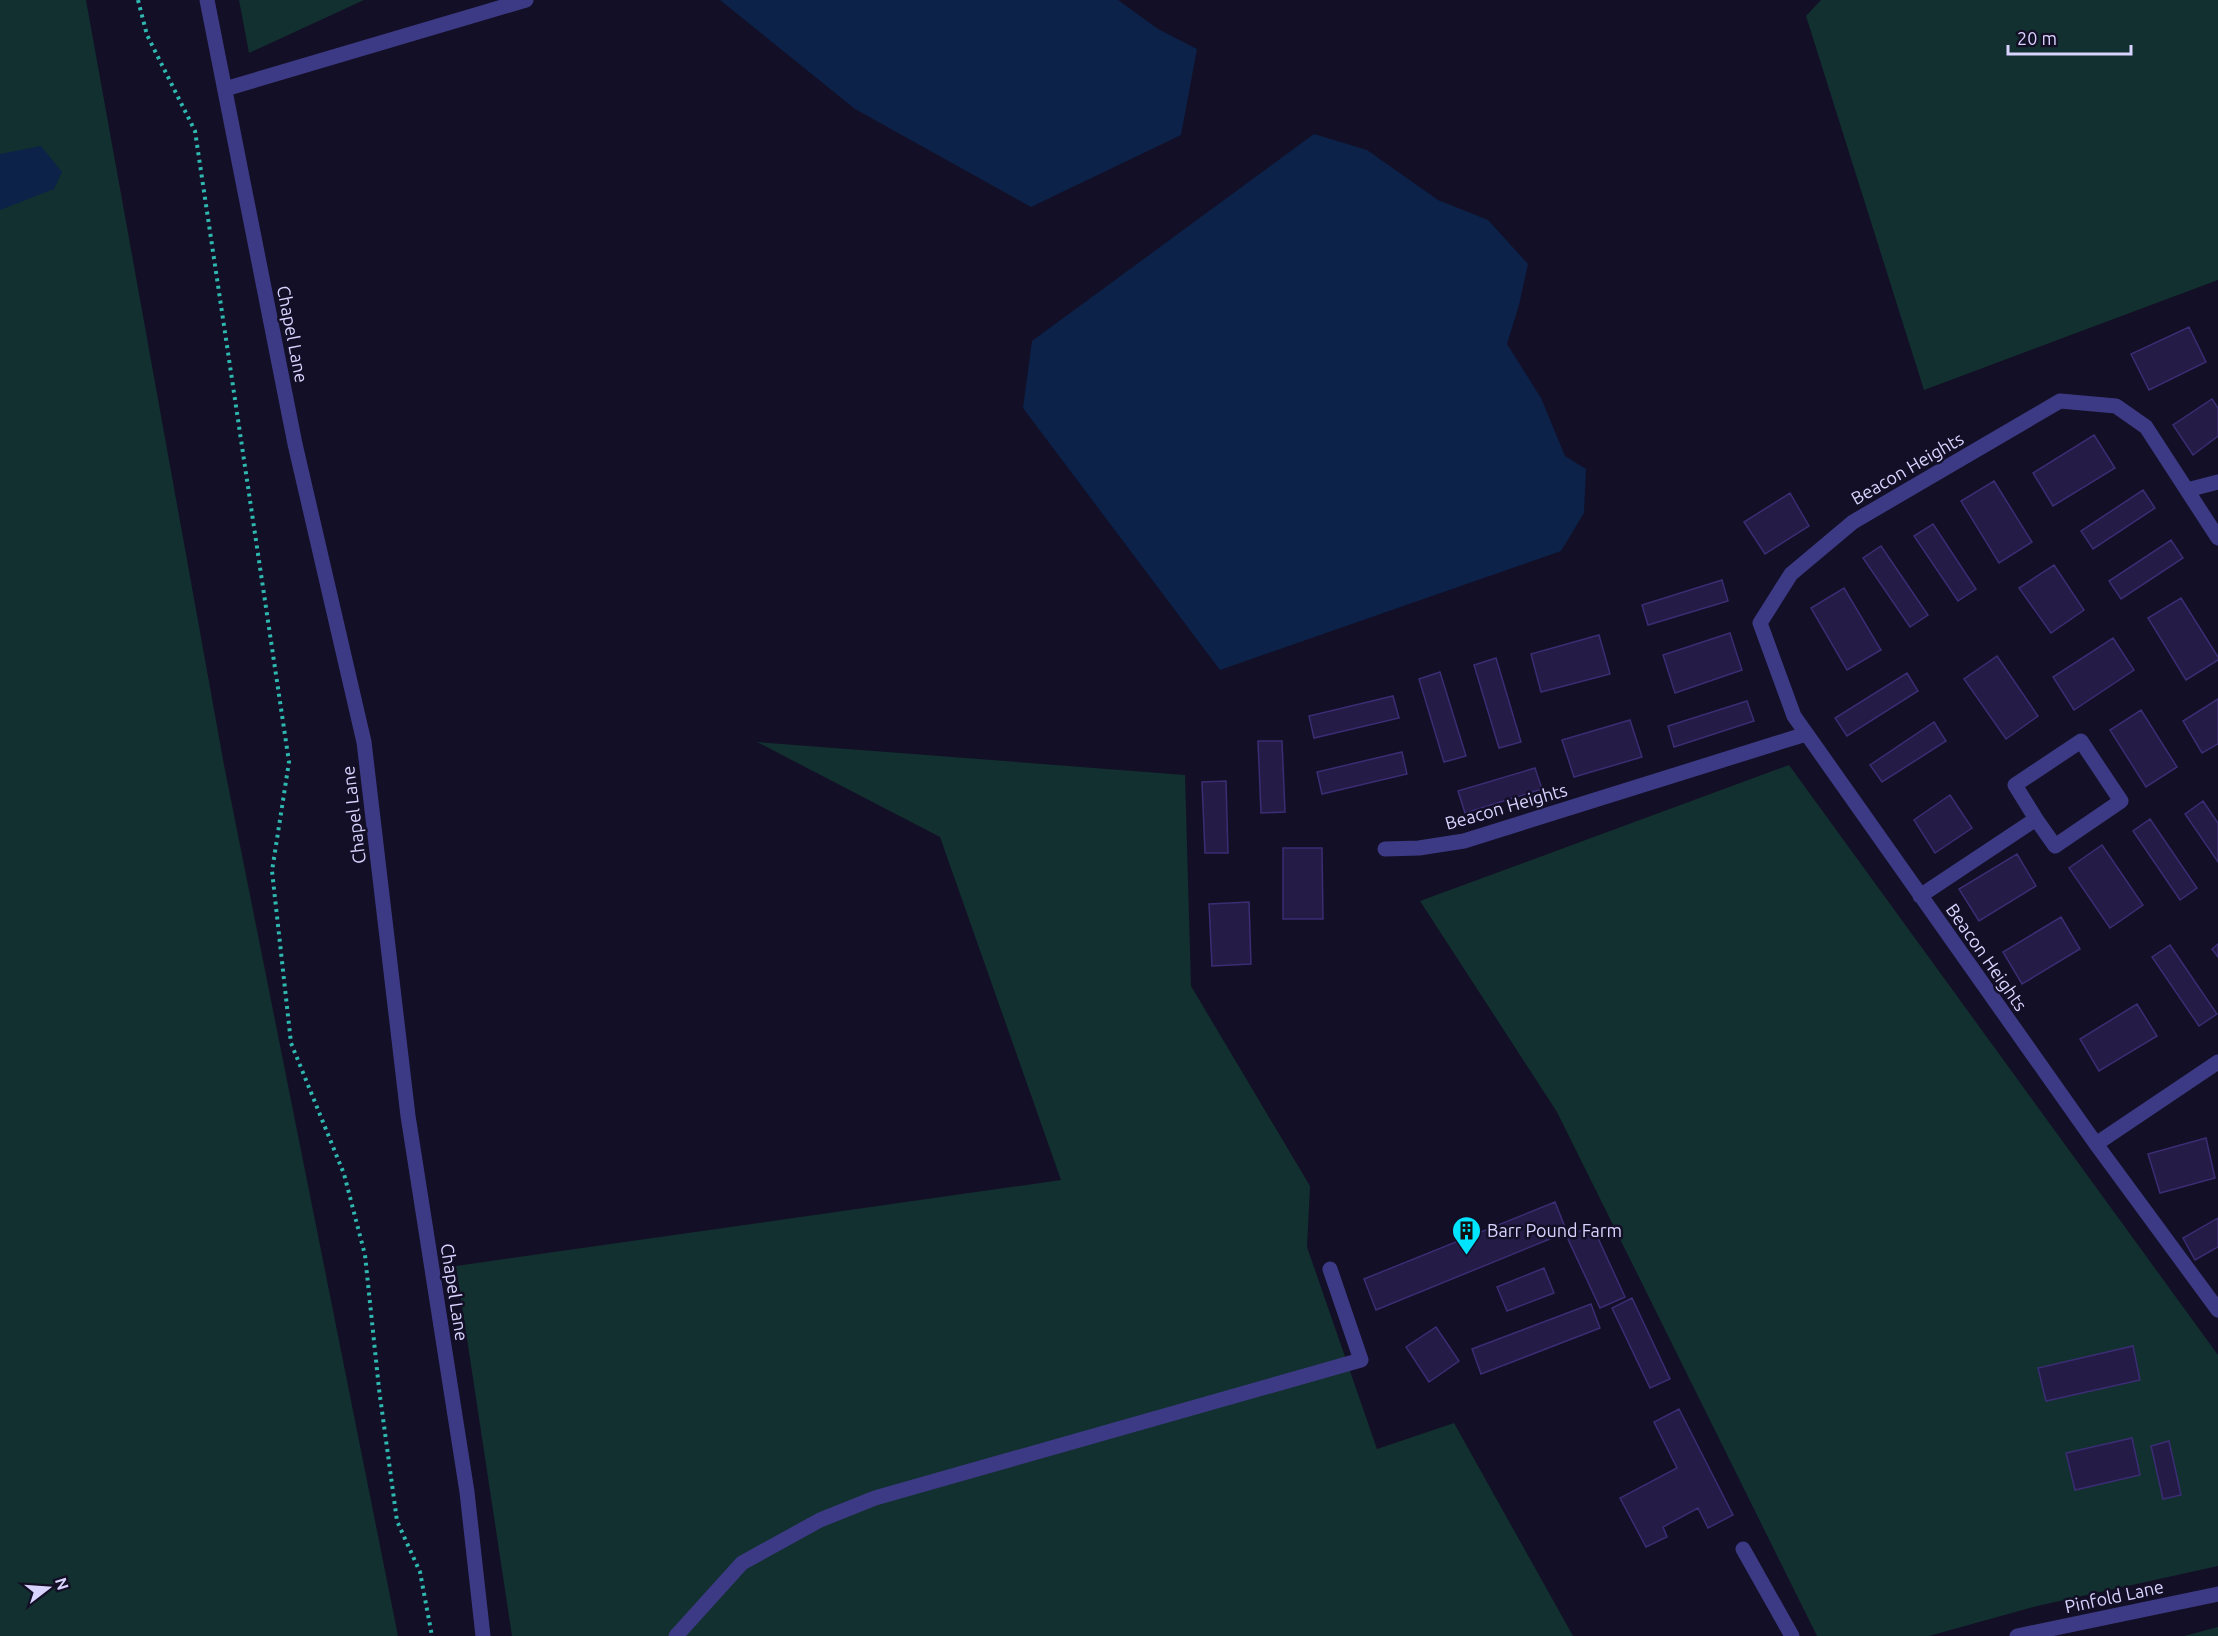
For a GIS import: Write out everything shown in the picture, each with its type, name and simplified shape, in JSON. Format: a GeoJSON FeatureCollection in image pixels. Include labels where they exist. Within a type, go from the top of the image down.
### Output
{"type":"FeatureCollection","features":[{"type":"Feature","properties":{"kind":"street","name":"Chapel Lane"},"geometry":{"type":"LineString","coordinates":[[207,0],[296,444],[364,742],[408,1116],[467,1492],[483,1636]]}},
{"type":"Feature","properties":{"kind":"street"},"geometry":{"type":"LineString","coordinates":[[225,89],[526,0]]}},
{"type":"Feature","properties":{"kind":"street","name":"Beacon Heights"},"geometry":{"type":"LineString","coordinates":[[2218,538],[2146,427],[2116,406],[2060,401],[1852,522],[1791,574],[1760,623],[1794,716],[2096,1144],[2218,1310]]}},
{"type":"Feature","properties":{"kind":"street"},"geometry":{"type":"LineString","coordinates":[[2187,489],[2218,482]]}},
{"type":"Feature","properties":{"kind":"street","name":"Beacon Heights"},"geometry":{"type":"LineString","coordinates":[[1385,849],[1419,848],[1464,841],[1806,734]]}},
{"type":"Feature","properties":{"kind":"street"},"geometry":{"type":"LineString","coordinates":[[2081,741],[2121,801],[2055,846],[2036,819],[2015,785],[2081,741]]}},
{"type":"Feature","properties":{"kind":"street"},"geometry":{"type":"LineString","coordinates":[[1920,896],[2036,819]]}},
{"type":"Feature","properties":{"kind":"street"},"geometry":{"type":"LineString","coordinates":[[2096,1144],[2218,1062]]}},
{"type":"Feature","properties":{"kind":"street"},"geometry":{"type":"LineString","coordinates":[[676,1636],[742,1563],[820,1520],[875,1498],[1361,1360],[1330,1269]]}},
{"type":"Feature","properties":{"kind":"street"},"geometry":{"type":"LineString","coordinates":[[1743,1549],[1792,1636]]}},
{"type":"Feature","properties":{"kind":"street","name":"Pinfold Lane"},"geometry":{"type":"LineString","coordinates":[[2017,1636],[2218,1594]]}},
{"type":"Feature","properties":{"kind":"path"},"geometry":{"type":"LineString","coordinates":[[138,0],[147,35],[195,131],[289,762],[272,871],[291,1043],[344,1174],[366,1255],[379,1389],[397,1521],[420,1572],[432,1636]]}},
{"type":"Feature","properties":{"kind":"green space"},"geometry":{"type":"Polygon","coordinates":[[[0,0],[86,0],[224,765],[398,1636],[0,1636],[0,0]]]}},
{"type":"Feature","properties":{"kind":"green space"},"geometry":{"type":"Polygon","coordinates":[[[239,0],[364,0],[249,53],[239,0]]]}},
{"type":"Feature","properties":{"kind":"green space"},"geometry":{"type":"Polygon","coordinates":[[[1821,0],[2218,0],[2218,280],[1924,390],[1806,16],[1821,0]]]}},
{"type":"Feature","properties":{"kind":"green space"},"geometry":{"type":"Polygon","coordinates":[[[757,742],[1185,775],[1191,986],[1310,1186],[1307,1247],[1377,1449],[1454,1423],[1573,1636],[512,1636],[456,1266],[1061,1180],[940,837],[757,742]]]}},
{"type":"Feature","properties":{"kind":"green space"},"geometry":{"type":"Polygon","coordinates":[[[1789,765],[2218,1355],[2218,1566],[2037,1606],[1929,1636],[1817,1636],[1557,1112],[1420,901],[1789,765]]]}},
{"type":"Feature","properties":{"kind":"green space"},"geometry":{"type":"Polygon","coordinates":[[[2218,1627],[2218,1636],[2184,1636],[2218,1627]]]}},
{"type":"Feature","properties":{"kind":"water"},"geometry":{"type":"Polygon","coordinates":[[[720,0],[1118,0],[1158,29],[1197,49],[1181,135],[1031,207],[855,109],[720,0]]]}},
{"type":"Feature","properties":{"kind":"water"},"geometry":{"type":"Polygon","coordinates":[[[1314,134],[1367,150],[1438,200],[1488,220],[1528,264],[1507,344],[1541,398],[1565,456],[1586,469],[1584,513],[1561,551],[1220,670],[1023,408],[1032,341],[1314,134]]]}},
{"type":"Feature","properties":{"kind":"water"},"geometry":{"type":"Polygon","coordinates":[[[41,146],[62,172],[54,189],[0,210],[0,154],[41,146]]]}},
{"type":"Feature","properties":{"kind":"building"},"geometry":{"type":"Polygon","coordinates":[[[2189,327],[2206,362],[2149,390],[2131,354],[2189,327]]]}},
{"type":"Feature","properties":{"kind":"building"},"geometry":{"type":"Polygon","coordinates":[[[2212,399],[2218,408],[2218,436],[2193,455],[2173,425],[2212,399]]]}},
{"type":"Feature","properties":{"kind":"building"},"geometry":{"type":"Polygon","coordinates":[[[2094,435],[2115,468],[2053,506],[2033,473],[2094,435]]]}},
{"type":"Feature","properties":{"kind":"building"},"geometry":{"type":"Polygon","coordinates":[[[1994,481],[2032,542],[1999,563],[1961,501],[1994,481]]]}},
{"type":"Feature","properties":{"kind":"building"},"geometry":{"type":"Polygon","coordinates":[[[2143,490],[2155,508],[2093,549],[2081,531],[2143,490]]]}},
{"type":"Feature","properties":{"kind":"building"},"geometry":{"type":"Polygon","coordinates":[[[1790,493],[1809,526],[1765,554],[1744,522],[1790,493]]]}},
{"type":"Feature","properties":{"kind":"building"},"geometry":{"type":"Polygon","coordinates":[[[1933,524],[1976,589],[1958,601],[1914,536],[1933,524]]]}},
{"type":"Feature","properties":{"kind":"building"},"geometry":{"type":"Polygon","coordinates":[[[2171,540],[2183,558],[2121,599],[2109,581],[2171,540]]]}},
{"type":"Feature","properties":{"kind":"building"},"geometry":{"type":"Polygon","coordinates":[[[1881,546],[1928,615],[1910,627],[1863,558],[1881,546]]]}},
{"type":"Feature","properties":{"kind":"building"},"geometry":{"type":"Polygon","coordinates":[[[2054,565],[2084,610],[2051,633],[2019,588],[2054,565]]]}},
{"type":"Feature","properties":{"kind":"building"},"geometry":{"type":"Polygon","coordinates":[[[1722,580],[1728,601],[1648,625],[1642,605],[1722,580]]]}},
{"type":"Feature","properties":{"kind":"building"},"geometry":{"type":"Polygon","coordinates":[[[1844,588],[1881,650],[1847,670],[1811,608],[1844,588]]]}},
{"type":"Feature","properties":{"kind":"building"},"geometry":{"type":"Polygon","coordinates":[[[2181,598],[2218,657],[2218,660],[2186,680],[2148,618],[2181,598]]]}},
{"type":"Feature","properties":{"kind":"building"},"geometry":{"type":"Polygon","coordinates":[[[1730,633],[1742,670],[1675,693],[1663,655],[1730,633]]]}},
{"type":"Feature","properties":{"kind":"building"},"geometry":{"type":"Polygon","coordinates":[[[1599,635],[1610,674],[1541,692],[1531,654],[1599,635]]]}},
{"type":"Feature","properties":{"kind":"building"},"geometry":{"type":"Polygon","coordinates":[[[2113,638],[2134,670],[2074,710],[2053,677],[2113,638]]]}},
{"type":"Feature","properties":{"kind":"building"},"geometry":{"type":"Polygon","coordinates":[[[1997,656],[2038,716],[2006,739],[1964,679],[1997,656]]]}},
{"type":"Feature","properties":{"kind":"building"},"geometry":{"type":"Polygon","coordinates":[[[1496,658],[1521,742],[1499,748],[1474,665],[1496,658]]]}},
{"type":"Feature","properties":{"kind":"building"},"geometry":{"type":"Polygon","coordinates":[[[1440,672],[1466,756],[1444,762],[1419,679],[1440,672]]]}},
{"type":"Feature","properties":{"kind":"building"},"geometry":{"type":"Polygon","coordinates":[[[1907,673],[1918,691],[1847,736],[1835,718],[1907,673]]]}},
{"type":"Feature","properties":{"kind":"building"},"geometry":{"type":"Polygon","coordinates":[[[1393,696],[1399,718],[1314,738],[1309,716],[1393,696]]]}},
{"type":"Feature","properties":{"kind":"building"},"geometry":{"type":"Polygon","coordinates":[[[2218,699],[2218,744],[2202,753],[2183,721],[2218,699]]]}},
{"type":"Feature","properties":{"kind":"building"},"geometry":{"type":"Polygon","coordinates":[[[1747,701],[1754,721],[1674,747],[1668,726],[1747,701]]]}},
{"type":"Feature","properties":{"kind":"building"},"geometry":{"type":"Polygon","coordinates":[[[2141,710],[2177,767],[2146,787],[2110,730],[2141,710]]]}},
{"type":"Feature","properties":{"kind":"building"},"geometry":{"type":"Polygon","coordinates":[[[1630,720],[1642,757],[1574,777],[1562,740],[1630,720]]]}},
{"type":"Feature","properties":{"kind":"building"},"geometry":{"type":"Polygon","coordinates":[[[1934,722],[1946,741],[1882,782],[1870,765],[1934,722]]]}},
{"type":"Feature","properties":{"kind":"building"},"geometry":{"type":"Polygon","coordinates":[[[1258,741],[1282,741],[1285,812],[1261,813],[1258,741]]]}},
{"type":"Feature","properties":{"kind":"building"},"geometry":{"type":"Polygon","coordinates":[[[1402,752],[1407,774],[1322,794],[1317,772],[1402,752]]]}},
{"type":"Feature","properties":{"kind":"building"},"geometry":{"type":"Polygon","coordinates":[[[1535,768],[1542,789],[1465,813],[1458,791],[1535,768]]]}},
{"type":"Feature","properties":{"kind":"building"},"geometry":{"type":"Polygon","coordinates":[[[1226,781],[1228,853],[1205,853],[1202,782],[1226,781]]]}},
{"type":"Feature","properties":{"kind":"building"},"geometry":{"type":"Polygon","coordinates":[[[1950,795],[1972,828],[1935,853],[1914,820],[1950,795]]]}},
{"type":"Feature","properties":{"kind":"building"},"geometry":{"type":"Polygon","coordinates":[[[2203,801],[2218,823],[2218,862],[2185,814],[2203,801]]]}},
{"type":"Feature","properties":{"kind":"building"},"geometry":{"type":"Polygon","coordinates":[[[2150,819],[2197,888],[2180,900],[2133,831],[2150,819]]]}},
{"type":"Feature","properties":{"kind":"building"},"geometry":{"type":"Polygon","coordinates":[[[2102,845],[2143,905],[2110,928],[2069,868],[2102,845]]]}},
{"type":"Feature","properties":{"kind":"building"},"geometry":{"type":"Polygon","coordinates":[[[1283,848],[1322,848],[1323,919],[1283,919],[1283,848]]]}},
{"type":"Feature","properties":{"kind":"building"},"geometry":{"type":"Polygon","coordinates":[[[2017,854],[2036,886],[1979,921],[1959,889],[2017,854]]]}},
{"type":"Feature","properties":{"kind":"building"},"geometry":{"type":"Polygon","coordinates":[[[1249,902],[1251,964],[1212,966],[1209,904],[1249,902]]]}},
{"type":"Feature","properties":{"kind":"building"},"geometry":{"type":"Polygon","coordinates":[[[2061,917],[2080,949],[2022,984],[2003,952],[2061,917]]]}},
{"type":"Feature","properties":{"kind":"building"},"geometry":{"type":"Polygon","coordinates":[[[2218,944],[2218,957],[2212,949],[2218,944]]]}},
{"type":"Feature","properties":{"kind":"building"},"geometry":{"type":"Polygon","coordinates":[[[2170,945],[2217,1014],[2199,1026],[2152,957],[2170,945]]]}},
{"type":"Feature","properties":{"kind":"building"},"geometry":{"type":"Polygon","coordinates":[[[2137,1004],[2157,1036],[2099,1071],[2080,1039],[2137,1004]]]}},
{"type":"Feature","properties":{"kind":"building"},"geometry":{"type":"Polygon","coordinates":[[[2206,1138],[2215,1178],[2160,1193],[2148,1154],[2206,1138]]]}},
{"type":"Feature","properties":{"kind":"building","name":"Barr Pound Farm"},"geometry":{"type":"Polygon","coordinates":[[[1555,1202],[1567,1232],[1376,1310],[1364,1279],[1555,1202]]]}},
{"type":"Feature","properties":{"kind":"building"},"geometry":{"type":"Polygon","coordinates":[[[2218,1218],[2218,1247],[2195,1260],[2183,1238],[2218,1218]]]}},
{"type":"Feature","properties":{"kind":"building","name":"Barr Pound Farm"},"geometry":{"type":"Polygon","coordinates":[[[1592,1225],[1625,1297],[1600,1308],[1567,1237],[1592,1225]]]}},
{"type":"Feature","properties":{"kind":"building","name":"Barr Pound Farm"},"geometry":{"type":"Polygon","coordinates":[[[1544,1268],[1554,1293],[1507,1311],[1497,1287],[1544,1268]]]}},
{"type":"Feature","properties":{"kind":"building"},"geometry":{"type":"Polygon","coordinates":[[[1632,1298],[1670,1379],[1650,1388],[1612,1308],[1632,1298]]]}},
{"type":"Feature","properties":{"kind":"building"},"geometry":{"type":"Polygon","coordinates":[[[1591,1304],[1600,1328],[1481,1374],[1472,1349],[1591,1304]]]}},
{"type":"Feature","properties":{"kind":"building"},"geometry":{"type":"Polygon","coordinates":[[[1436,1327],[1459,1361],[1429,1382],[1406,1347],[1436,1327]]]}},
{"type":"Feature","properties":{"kind":"building"},"geometry":{"type":"Polygon","coordinates":[[[2133,1346],[2140,1380],[2046,1401],[2038,1368],[2133,1346]]]}},
{"type":"Feature","properties":{"kind":"building"},"geometry":{"type":"Polygon","coordinates":[[[1679,1409],[1733,1515],[1708,1528],[1698,1508],[1663,1527],[1667,1537],[1646,1547],[1620,1498],[1677,1468],[1654,1422],[1679,1409]]]}},
{"type":"Feature","properties":{"kind":"building"},"geometry":{"type":"Polygon","coordinates":[[[2132,1438],[2140,1475],[2075,1490],[2066,1453],[2132,1438]]]}},
{"type":"Feature","properties":{"kind":"building"},"geometry":{"type":"Polygon","coordinates":[[[2169,1441],[2181,1495],[2163,1499],[2151,1446],[2169,1441]]]}},
{"type":"Feature","properties":{"kind":"place","name":"Barr Pound Farm"},"geometry":{"type":"Point","coordinates":[1466,1256]}}]}
